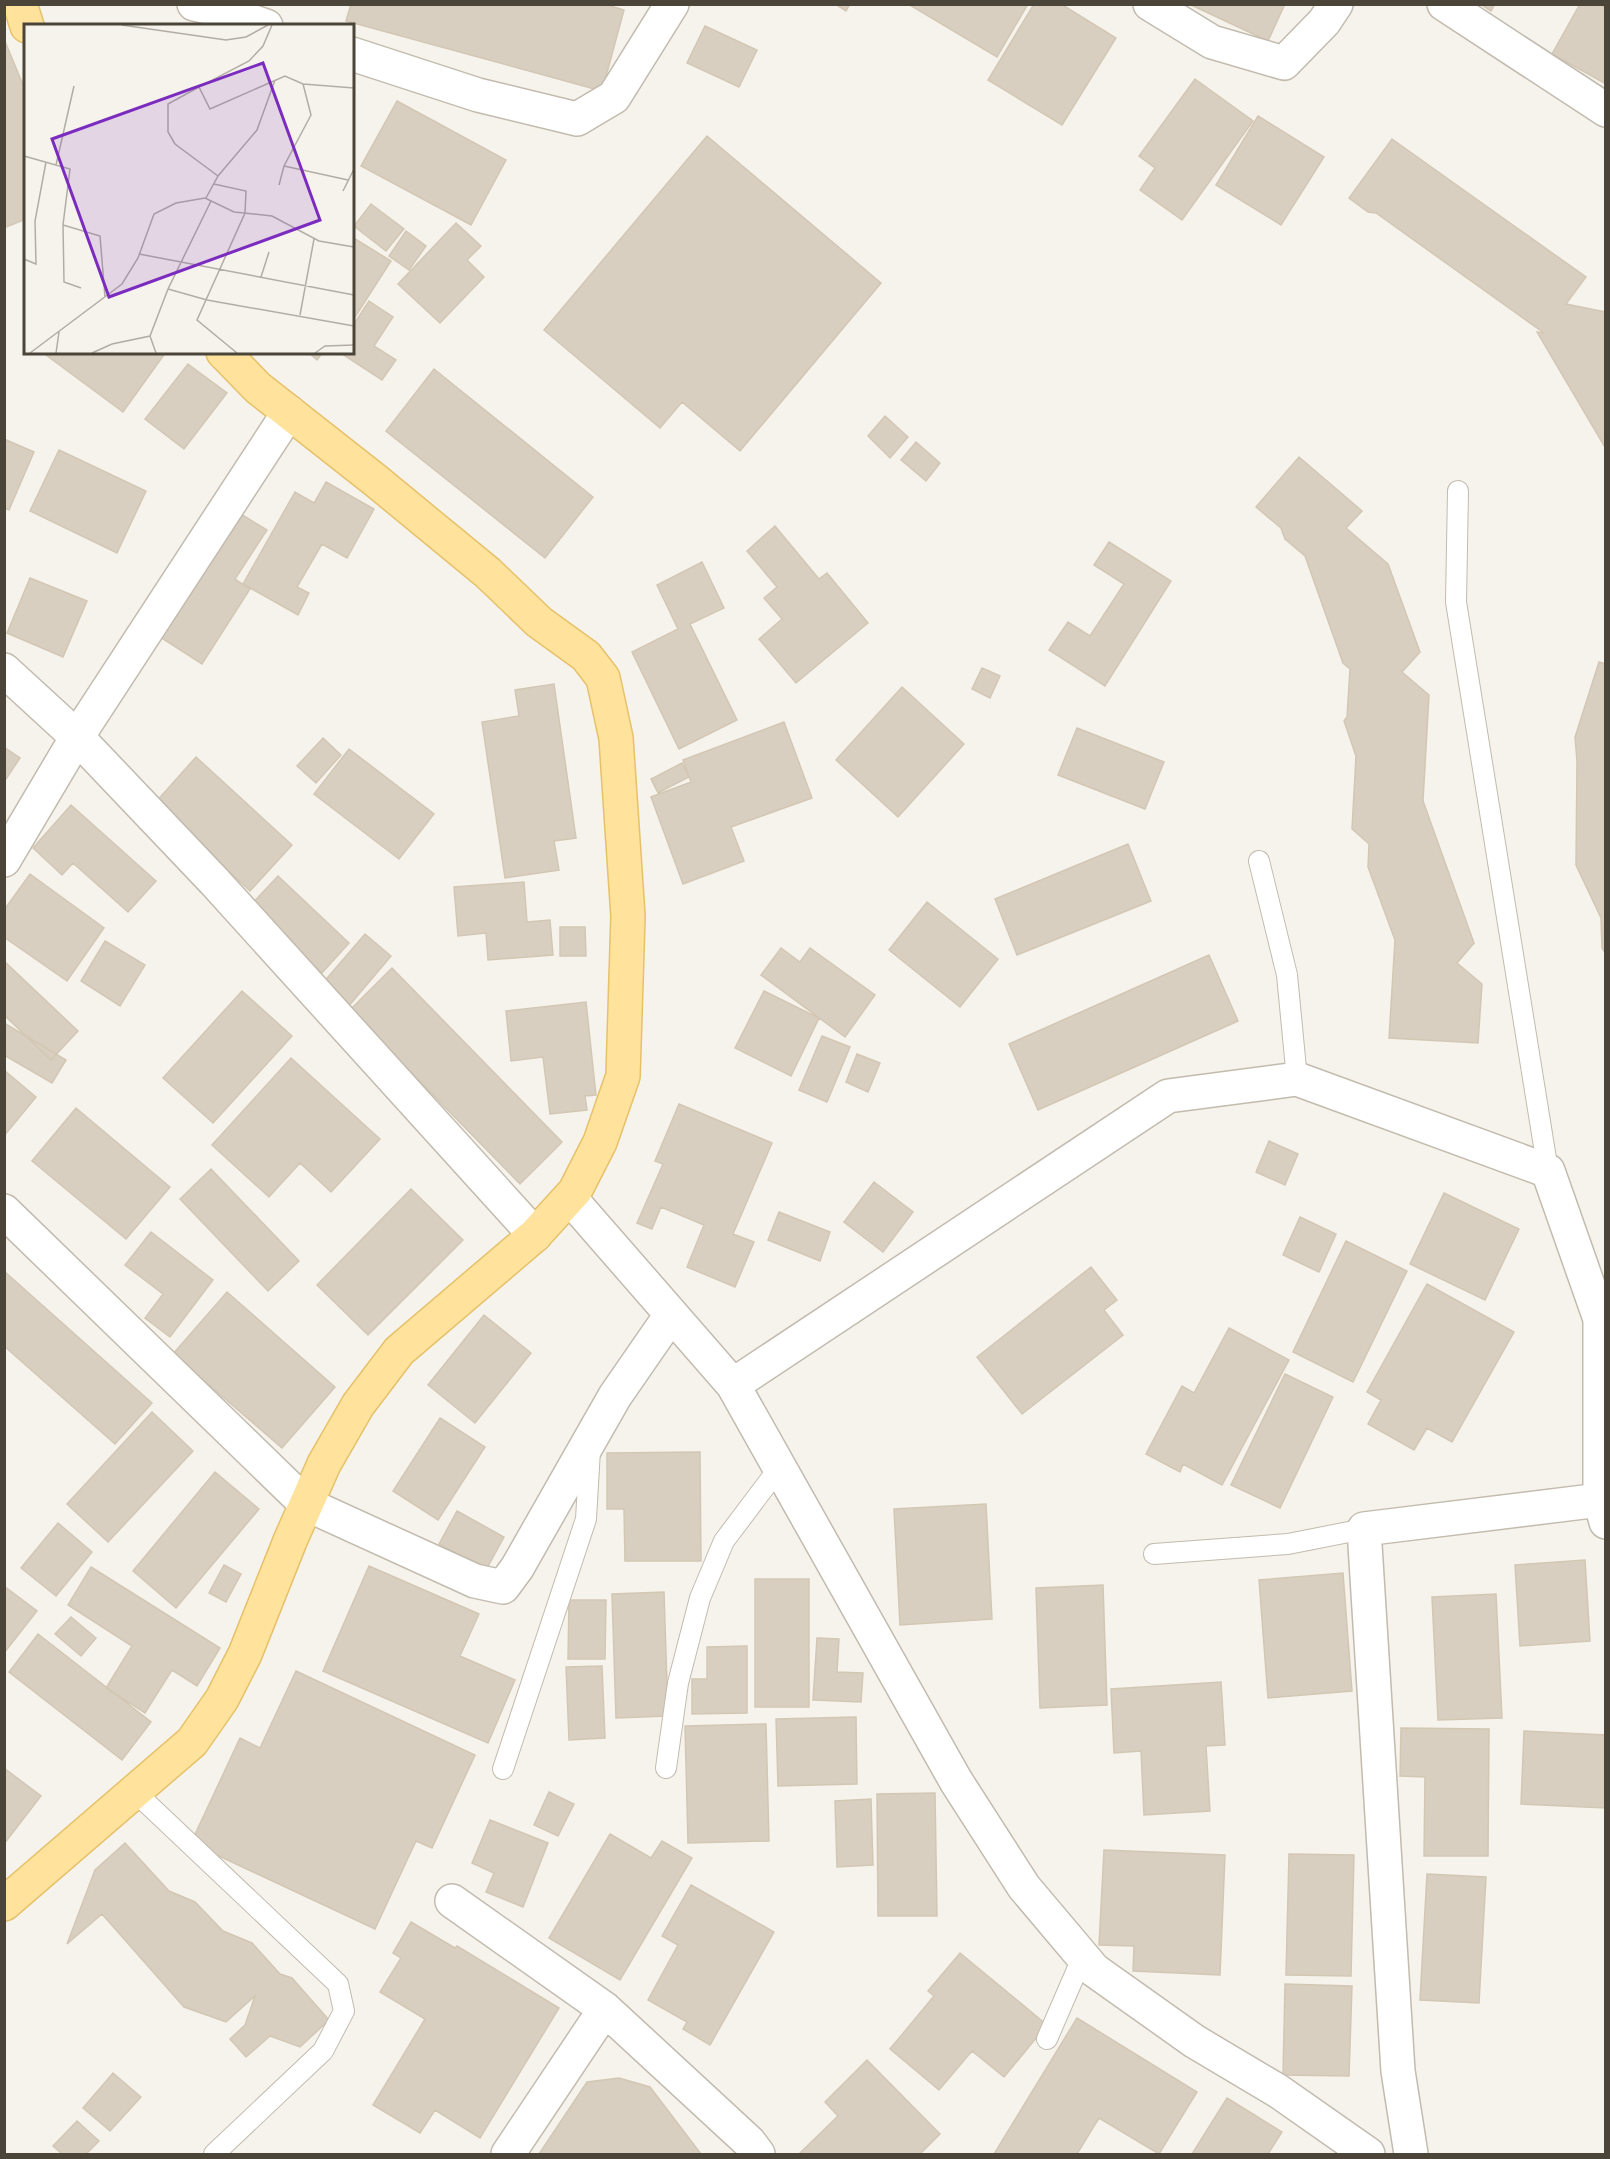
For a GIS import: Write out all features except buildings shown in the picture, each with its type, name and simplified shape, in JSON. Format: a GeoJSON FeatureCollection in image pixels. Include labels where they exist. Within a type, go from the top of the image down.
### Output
{"type":"FeatureCollection","features":[{"type":"Feature","properties":{"kind":"main road"},"geometry":{"type":"LineString","coordinates":[[20,4],[26,24]]}},
{"type":"Feature","properties":{"kind":"main road"},"geometry":{"type":"LineString","coordinates":[[4,1904],[192,1742],[222,1700],[245,1654],[324,1464],[358,1405],[399,1351],[535,1235],[570,1198],[600,1142],[622,1076],[628,916],[616,738],[603,678],[586,656],[539,622],[488,573],[258,388],[225,354]]}},
{"type":"Feature","properties":{"kind":"street"},"geometry":{"type":"LineString","coordinates":[[194,4],[260,24]]}},
{"type":"Feature","properties":{"kind":"street"},"geometry":{"type":"LineString","coordinates":[[354,55],[478,95],[577,119],[614,97],[672,4]]}},
{"type":"Feature","properties":{"kind":"street"},"geometry":{"type":"LineString","coordinates":[[1150,4],[1212,42],[1284,63],[1324,22],[1336,4]]}},
{"type":"Feature","properties":{"kind":"street"},"geometry":{"type":"LineString","coordinates":[[1444,4],[1605,111]]}},
{"type":"Feature","properties":{"kind":"street"},"geometry":{"type":"LineString","coordinates":[[4,860],[77,737],[289,412]]}},
{"type":"Feature","properties":{"kind":"street"},"geometry":{"type":"LineString","coordinates":[[4,670],[77,737],[214,881],[535,1235]]}},
{"type":"Feature","properties":{"kind":"street"},"geometry":{"type":"LineString","coordinates":[[733,1385],[1168,1096],[1297,1079],[1548,1171],[1600,1319],[1603,1511],[1364,1529],[1398,2071],[1411,2154]]}},
{"type":"Feature","properties":{"kind":"street"},"geometry":{"type":"LineString","coordinates":[[570,1198],[733,1385],[956,1780],[1024,1887],[1094,1970],[1194,2041],[1278,2091],[1368,2154]]}},
{"type":"Feature","properties":{"kind":"street"},"geometry":{"type":"LineString","coordinates":[[4,1211],[306,1504],[475,1581],[503,1587],[517,1568],[615,1396],[671,1315]]}},
{"type":"Feature","properties":{"kind":"street"},"geometry":{"type":"LineString","coordinates":[[452,1900],[605,2009],[749,2142],[758,2154]]}},
{"type":"Feature","properties":{"kind":"street"},"geometry":{"type":"LineString","coordinates":[[508,2154],[605,2009]]}},
{"type":"Feature","properties":{"kind":"lane"},"geometry":{"type":"LineString","coordinates":[[1458,491],[1456,602],[1548,1171]]}},
{"type":"Feature","properties":{"kind":"lane"},"geometry":{"type":"LineString","coordinates":[[1259,861],[1287,975],[1297,1079]]}},
{"type":"Feature","properties":{"kind":"lane"},"geometry":{"type":"LineString","coordinates":[[502,1769],[586,1519],[591,1438]]}},
{"type":"Feature","properties":{"kind":"lane"},"geometry":{"type":"LineString","coordinates":[[666,1768],[678,1683],[700,1598],[724,1541],[779,1468]]}},
{"type":"Feature","properties":{"kind":"lane"},"geometry":{"type":"LineString","coordinates":[[1154,1554],[1288,1544],[1364,1529]]}},
{"type":"Feature","properties":{"kind":"lane"},"geometry":{"type":"LineString","coordinates":[[135,1792],[338,1984],[344,2011],[323,2051],[214,2154]]}},
{"type":"Feature","properties":{"kind":"lane"},"geometry":{"type":"LineString","coordinates":[[1047,2039],[1083,1956]]}}]}
